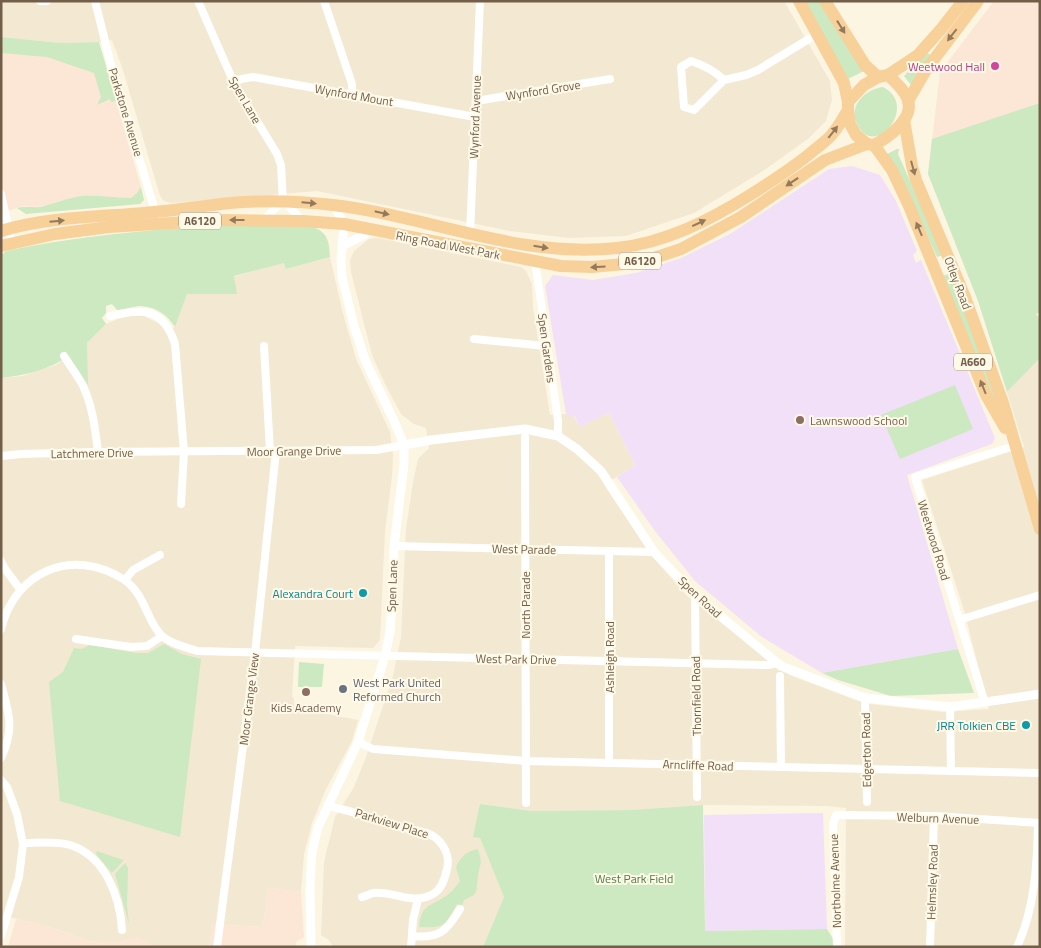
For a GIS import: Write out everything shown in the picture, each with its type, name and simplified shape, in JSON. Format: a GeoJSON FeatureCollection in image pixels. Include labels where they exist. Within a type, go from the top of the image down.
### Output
{"type":"FeatureCollection","features":[{"type":"Feature","properties":{"kind":"highway"},"geometry":{"type":"LineString","coordinates":[[799,1],[844,83],[850,124],[856,135],[871,144]]}},
{"type":"Feature","properties":{"kind":"highway"},"geometry":{"type":"LineString","coordinates":[[825,1],[865,65],[900,87],[908,101]]}},
{"type":"Feature","properties":{"kind":"highway","name":"A6120"},"geometry":{"type":"LineString","coordinates":[[848,106],[864,85],[918,55],[963,1]]}},
{"type":"Feature","properties":{"kind":"highway"},"geometry":{"type":"LineString","coordinates":[[904,120],[908,101],[926,70],[978,1]]}},
{"type":"Feature","properties":{"kind":"highway","name":"Ring Road West Park"},"geometry":{"type":"LineString","coordinates":[[6,245],[55,234],[156,218],[229,203],[283,201],[362,209],[504,241],[562,250],[619,248],[646,243],[676,233],[735,204],[796,166],[834,132],[848,106]]}},
{"type":"Feature","properties":{"kind":"highway","name":"A6120"},"geometry":{"type":"LineString","coordinates":[[871,144],[893,133],[904,120]]}},
{"type":"Feature","properties":{"kind":"highway","name":"Otley Road"},"geometry":{"type":"LineString","coordinates":[[904,120],[916,180],[965,297],[1003,403],[1014,446],[1040,529]]}},
{"type":"Feature","properties":{"kind":"highway","name":"Ring Road West Park"},"geometry":{"type":"LineString","coordinates":[[5,230],[51,221],[156,218],[303,221],[344,224],[561,266],[592,267],[651,259],[681,249],[741,217],[825,160],[839,153],[871,144]]}},
{"type":"Feature","properties":{"kind":"highway","name":"Otley Road"},"geometry":{"type":"LineString","coordinates":[[871,144],[892,170],[938,274],[986,396],[1014,446]]}},
{"type":"Feature","properties":{"kind":"street"},"geometry":{"type":"LineString","coordinates":[[40,1],[47,1]]}},
{"type":"Feature","properties":{"kind":"street","name":"Parkstone Avenue"},"geometry":{"type":"LineString","coordinates":[[95,1],[111,65],[156,218]]}},
{"type":"Feature","properties":{"kind":"street","name":"Spen Lane"},"geometry":{"type":"LineString","coordinates":[[198,1],[234,83],[279,160],[283,201]]}},
{"type":"Feature","properties":{"kind":"street"},"geometry":{"type":"LineString","coordinates":[[324,1],[352,84],[352,95]]}},
{"type":"Feature","properties":{"kind":"street","name":"Wynford Avenue"},"geometry":{"type":"LineString","coordinates":[[470,233],[480,1]]}},
{"type":"Feature","properties":{"kind":"street"},"geometry":{"type":"LineString","coordinates":[[724,80],[698,63],[691,61],[680,67],[684,106],[694,110],[724,80],[758,70],[818,34]]}},
{"type":"Feature","properties":{"kind":"street","name":"Wynford Mount"},"geometry":{"type":"LineString","coordinates":[[234,83],[241,78],[253,77],[475,117]]}},
{"type":"Feature","properties":{"kind":"street","name":"Wynford Grove"},"geometry":{"type":"LineString","coordinates":[[476,101],[610,79]]}},
{"type":"Feature","properties":{"kind":"street"},"geometry":{"type":"LineString","coordinates":[[1,194],[6,245]]}},
{"type":"Feature","properties":{"kind":"street"},"geometry":{"type":"LineString","coordinates":[[263,220],[283,201],[303,221]]}},
{"type":"Feature","properties":{"kind":"street"},"geometry":{"type":"LineString","coordinates":[[334,205],[344,224],[362,209]]}},
{"type":"Feature","properties":{"kind":"street","name":"Spen Lane"},"geometry":{"type":"LineString","coordinates":[[310,947],[312,852],[318,827],[358,742],[385,656],[390,632],[394,546],[404,464],[404,445],[365,360],[342,277],[344,224]]}},
{"type":"Feature","properties":{"kind":"street"},"geometry":{"type":"LineString","coordinates":[[342,246],[374,230]]}},
{"type":"Feature","properties":{"kind":"street","name":"Spen Gardens"},"geometry":{"type":"LineString","coordinates":[[535,261],[558,421],[558,436]]}},
{"type":"Feature","properties":{"kind":"street"},"geometry":{"type":"LineString","coordinates":[[110,316],[141,311],[153,314],[171,330],[175,344],[184,452],[181,504]]}},
{"type":"Feature","properties":{"kind":"street"},"geometry":{"type":"LineString","coordinates":[[474,339],[546,346]]}},
{"type":"Feature","properties":{"kind":"street","name":"Moor Grange View"},"geometry":{"type":"LineString","coordinates":[[217,947],[255,653],[273,451],[264,346]]}},
{"type":"Feature","properties":{"kind":"street"},"geometry":{"type":"LineString","coordinates":[[64,356],[83,385],[90,402],[94,417],[98,452]]}},
{"type":"Feature","properties":{"kind":"street","name":"Spen Road"},"geometry":{"type":"LineString","coordinates":[[404,445],[430,440],[526,429],[558,436],[578,449],[601,471],[654,552],[694,595],[778,663],[865,698],[950,707],[1040,694]]}},
{"type":"Feature","properties":{"kind":"street","name":"North Parade"},"geometry":{"type":"LineString","coordinates":[[524,437],[526,803]]}},
{"type":"Feature","properties":{"kind":"street","name":"Moor Grange Drive"},"geometry":{"type":"LineString","coordinates":[[184,452],[376,450],[404,445]]}},
{"type":"Feature","properties":{"kind":"street","name":"Weetwood Road"},"geometry":{"type":"LineString","coordinates":[[985,703],[914,477],[1014,446]]}},
{"type":"Feature","properties":{"kind":"street","name":"Latchmere Drive"},"geometry":{"type":"LineString","coordinates":[[1,456],[98,452],[184,452]]}},
{"type":"Feature","properties":{"kind":"street","name":"West Parade"},"geometry":{"type":"LineString","coordinates":[[394,546],[654,552]]}},
{"type":"Feature","properties":{"kind":"street","name":"Ashleigh Road"},"geometry":{"type":"LineString","coordinates":[[608,551],[609,763]]}},
{"type":"Feature","properties":{"kind":"street"},"geometry":{"type":"LineString","coordinates":[[125,580],[133,570],[160,555]]}},
{"type":"Feature","properties":{"kind":"street"},"geometry":{"type":"LineString","coordinates":[[1,561],[20,589]]}},
{"type":"Feature","properties":{"kind":"street"},"geometry":{"type":"LineString","coordinates":[[1,629],[5,614],[20,589],[46,570],[70,565],[88,566],[106,571],[125,580],[142,599],[162,636],[147,646],[131,648],[76,639]]}},
{"type":"Feature","properties":{"kind":"street","name":"Thornfield Road"},"geometry":{"type":"LineString","coordinates":[[694,595],[697,798]]}},
{"type":"Feature","properties":{"kind":"street"},"geometry":{"type":"LineString","coordinates":[[959,620],[1040,595]]}},
{"type":"Feature","properties":{"kind":"street","name":"West Park Drive"},"geometry":{"type":"LineString","coordinates":[[162,636],[177,645],[197,651],[695,664],[768,665],[778,663]]}},
{"type":"Feature","properties":{"kind":"street"},"geometry":{"type":"LineString","coordinates":[[780,676],[781,767]]}},
{"type":"Feature","properties":{"kind":"street"},"geometry":{"type":"LineString","coordinates":[[1,684],[10,715],[9,735],[1,758]]}},
{"type":"Feature","properties":{"kind":"street","name":"Edgerton Road"},"geometry":{"type":"LineString","coordinates":[[865,698],[868,770],[867,802]]}},
{"type":"Feature","properties":{"kind":"street"},"geometry":{"type":"LineString","coordinates":[[950,707],[951,771]]}},
{"type":"Feature","properties":{"kind":"street","name":"Arncliffe Road"},"geometry":{"type":"LineString","coordinates":[[358,742],[373,749],[526,761],[1040,773]]}},
{"type":"Feature","properties":{"kind":"street"},"geometry":{"type":"LineString","coordinates":[[1,780],[7,787],[17,814],[23,843],[19,877],[5,908],[1,936]]}},
{"type":"Feature","properties":{"kind":"street","name":"Parkview Place"},"geometry":{"type":"LineString","coordinates":[[327,806],[351,811],[436,838],[447,853],[446,877],[437,892],[418,899]]}},
{"type":"Feature","properties":{"kind":"street","name":"Welburn Avenue"},"geometry":{"type":"LineString","coordinates":[[836,815],[934,816],[1039,823]]}},
{"type":"Feature","properties":{"kind":"street","name":"Northolme Avenue"},"geometry":{"type":"LineString","coordinates":[[836,815],[833,824],[837,947]]}},
{"type":"Feature","properties":{"kind":"street","name":"Helmsley Road"},"geometry":{"type":"LineString","coordinates":[[930,947],[934,816]]}},
{"type":"Feature","properties":{"kind":"street"},"geometry":{"type":"LineString","coordinates":[[1017,947],[1034,890],[1039,823]]}},
{"type":"Feature","properties":{"kind":"street"},"geometry":{"type":"LineString","coordinates":[[23,843],[69,845],[82,850],[92,857],[102,868],[113,889],[122,930]]}},
{"type":"Feature","properties":{"kind":"street"},"geometry":{"type":"LineString","coordinates":[[362,897],[374,893],[418,899],[413,920],[412,947]]}},
{"type":"Feature","properties":{"kind":"street"},"geometry":{"type":"LineString","coordinates":[[412,936],[427,937],[442,932],[451,924],[460,909]]}},
{"type":"Feature","properties":{"kind":"shaded area"},"geometry":{"type":"Polygon","coordinates":[[[1,1],[784,1],[830,81],[832,100],[826,121],[809,138],[766,169],[694,213],[626,236],[569,238],[510,231],[317,191],[171,203],[164,201],[160,196],[123,70],[112,40],[61,43],[1,37],[1,1]]]}},
{"type":"Feature","properties":{"kind":"shaded area"},"geometry":{"type":"Polygon","coordinates":[[[994,1],[1040,1],[1040,253],[928,174],[940,72],[994,1]]]}},
{"type":"Feature","properties":{"kind":"shaded area"},"geometry":{"type":"Polygon","coordinates":[[[1,47],[103,57],[141,187],[137,193],[131,198],[83,196],[52,205],[24,206],[1,213],[1,47]]]}},
{"type":"Feature","properties":{"kind":"shaded area","name":"Lawnswood School"},"geometry":{"type":"Polygon","coordinates":[[[852,166],[880,175],[896,201],[917,251],[913,255],[916,263],[921,260],[995,438],[992,444],[907,475],[958,649],[822,673],[762,637],[695,581],[655,531],[617,477],[635,465],[609,413],[579,427],[575,416],[570,417],[566,414],[545,286],[553,275],[593,280],[636,273],[681,258],[730,234],[829,169],[852,166]]]}},
{"type":"Feature","properties":{"kind":"shaded area"},"geometry":{"type":"Polygon","coordinates":[[[378,238],[521,267],[526,271],[532,284],[533,308],[550,415],[566,414],[570,417],[574,416],[579,427],[609,413],[635,465],[604,485],[652,556],[687,596],[789,675],[870,704],[943,712],[989,709],[964,610],[922,480],[1024,447],[1007,392],[1040,358],[1040,947],[845,947],[846,808],[827,806],[703,805],[631,810],[531,811],[480,804],[480,838],[504,897],[483,947],[333,947],[329,940],[321,935],[324,862],[335,817],[353,789],[365,760],[393,676],[401,637],[406,529],[413,482],[418,459],[429,448],[426,428],[414,424],[401,414],[372,355],[351,272],[350,260],[354,251],[369,239],[378,238]]]}},
{"type":"Feature","properties":{"kind":"shaded area"},"geometry":{"type":"Polygon","coordinates":[[[330,257],[356,359],[390,432],[393,456],[385,531],[380,640],[373,648],[295,646],[292,697],[294,698],[294,708],[358,720],[352,741],[326,789],[312,823],[304,854],[301,892],[268,888],[264,919],[261,927],[213,924],[209,947],[155,947],[139,938],[111,943],[90,941],[53,928],[1,915],[1,378],[23,376],[56,365],[87,343],[106,324],[118,319],[133,315],[144,316],[162,325],[166,331],[175,327],[187,294],[236,294],[233,277],[284,262],[286,269],[330,257]]]}},
{"type":"Feature","properties":{"kind":"shaded area"},"geometry":{"type":"Polygon","coordinates":[[[823,813],[827,929],[705,931],[704,815],[823,813]]]}},
{"type":"Feature","properties":{"kind":"shaded area"},"geometry":{"type":"Polygon","coordinates":[[[268,888],[301,892],[304,937],[296,942],[296,947],[209,947],[212,924],[261,927],[264,919],[268,888]]]}},
{"type":"Feature","properties":{"kind":"shaded area"},"geometry":{"type":"Polygon","coordinates":[[[16,919],[53,928],[90,941],[111,943],[139,938],[155,946],[8,947],[16,919]]]}},
{"type":"Feature","properties":{"kind":"green space"},"geometry":{"type":"Polygon","coordinates":[[[804,1],[820,1],[864,71],[848,79],[804,1]]]}},
{"type":"Feature","properties":{"kind":"green space"},"geometry":{"type":"Polygon","coordinates":[[[1,37],[61,43],[99,42],[116,101],[111,102],[110,99],[97,105],[101,97],[94,73],[47,57],[1,53],[1,37]]]}},
{"type":"Feature","properties":{"kind":"green space"},"geometry":{"type":"Polygon","coordinates":[[[927,52],[931,56],[911,85],[904,76],[927,52]]]}},
{"type":"Feature","properties":{"kind":"green space"},"geometry":{"type":"Polygon","coordinates":[[[883,87],[893,96],[897,106],[896,117],[890,127],[882,134],[873,137],[865,134],[857,124],[855,110],[860,99],[870,91],[883,87]]]}},
{"type":"Feature","properties":{"kind":"green space"},"geometry":{"type":"Polygon","coordinates":[[[1040,103],[1040,312],[1036,314],[1040,319],[1040,358],[1007,392],[978,301],[928,174],[932,139],[1040,103]]]}},
{"type":"Feature","properties":{"kind":"green space"},"geometry":{"type":"Polygon","coordinates":[[[899,149],[898,154],[943,255],[937,257],[916,210],[887,154],[899,149]]]}},
{"type":"Feature","properties":{"kind":"green space"},"geometry":{"type":"Polygon","coordinates":[[[141,187],[144,200],[140,204],[26,214],[17,208],[40,207],[81,196],[131,198],[141,187]]]}},
{"type":"Feature","properties":{"kind":"green space"},"geometry":{"type":"Polygon","coordinates":[[[221,225],[310,226],[321,231],[326,237],[330,257],[286,269],[284,263],[234,276],[237,294],[187,294],[175,327],[165,315],[152,308],[141,306],[117,310],[112,304],[106,306],[106,313],[102,318],[106,324],[87,343],[88,385],[69,356],[37,371],[1,378],[1,255],[6,251],[59,241],[113,234],[221,225]]]}},
{"type":"Feature","properties":{"kind":"green space"},"geometry":{"type":"Polygon","coordinates":[[[951,273],[998,399],[993,401],[943,276],[951,273]]]}},
{"type":"Feature","properties":{"kind":"green space"},"geometry":{"type":"Polygon","coordinates":[[[955,385],[973,429],[900,459],[881,415],[955,385]]]}},
{"type":"Feature","properties":{"kind":"green space"},"geometry":{"type":"Polygon","coordinates":[[[164,644],[182,654],[201,659],[180,837],[60,801],[49,682],[63,672],[74,648],[82,649],[90,645],[136,653],[148,653],[164,644]]]}},
{"type":"Feature","properties":{"kind":"green space"},"geometry":{"type":"Polygon","coordinates":[[[958,649],[974,693],[891,696],[838,680],[822,673],[958,649]]]}},
{"type":"Feature","properties":{"kind":"green space"},"geometry":{"type":"Polygon","coordinates":[[[299,662],[324,664],[322,687],[298,687],[299,662]]]}},
{"type":"Feature","properties":{"kind":"green space","name":"West Park Field"},"geometry":{"type":"Polygon","coordinates":[[[480,804],[531,811],[631,810],[703,805],[705,931],[827,929],[835,942],[834,947],[483,947],[504,897],[480,838],[473,837],[480,804]]]}},
{"type":"Feature","properties":{"kind":"green space"},"geometry":{"type":"Polygon","coordinates":[[[478,849],[481,863],[475,893],[464,900],[462,906],[457,904],[443,924],[434,927],[419,927],[423,911],[448,895],[460,881],[456,867],[460,860],[467,853],[478,849]]]}},
{"type":"Feature","properties":{"kind":"green space"},"geometry":{"type":"Polygon","coordinates":[[[97,851],[123,861],[112,873],[96,854],[97,851]]]}},
{"type":"Feature","properties":{"kind":"green space"},"geometry":{"type":"Polygon","coordinates":[[[125,863],[128,868],[127,906],[129,924],[115,874],[125,863]]]}},
{"type":"Feature","properties":{"kind":"place","name":"Weetwood Hall"},"geometry":{"type":"Point","coordinates":[995,66]}},
{"type":"Feature","properties":{"kind":"place","name":"Lawnswood School"},"geometry":{"type":"Point","coordinates":[800,420]}},
{"type":"Feature","properties":{"kind":"place","name":"Alexandra Court"},"geometry":{"type":"Point","coordinates":[363,593]}},
{"type":"Feature","properties":{"kind":"place","name":"West Park United Reformed Church"},"geometry":{"type":"Point","coordinates":[343,689]}},
{"type":"Feature","properties":{"kind":"place","name":"Kids Academy"},"geometry":{"type":"Point","coordinates":[306,692]}},
{"type":"Feature","properties":{"kind":"place","name":"JRR Tolkien CBE"},"geometry":{"type":"Point","coordinates":[1026,725]}}]}
